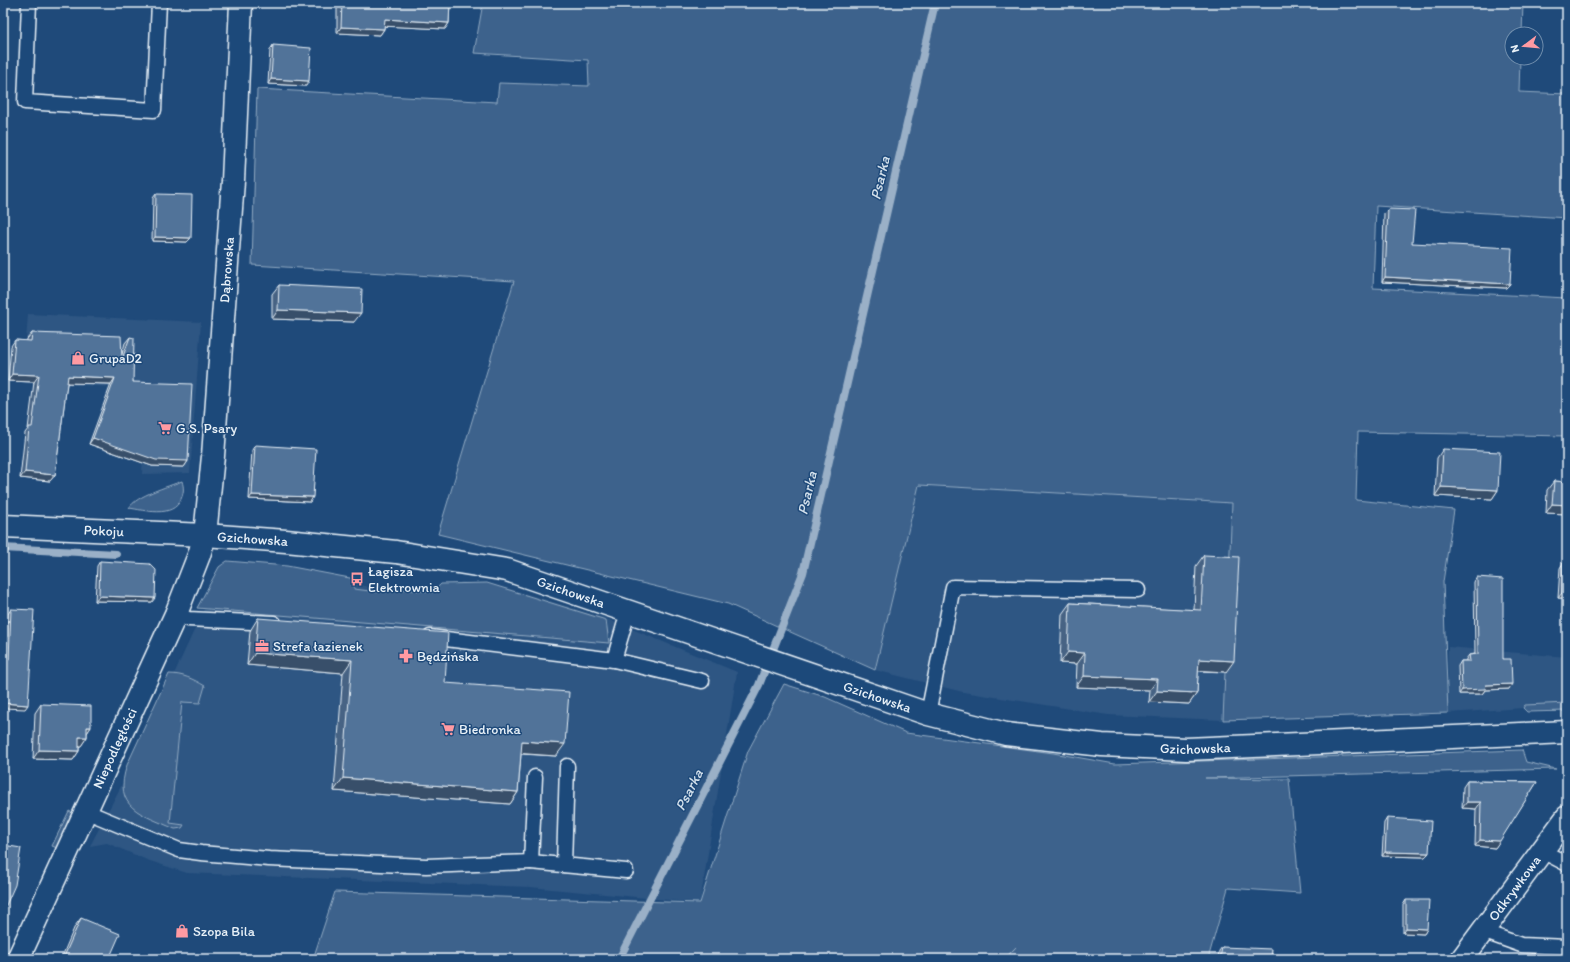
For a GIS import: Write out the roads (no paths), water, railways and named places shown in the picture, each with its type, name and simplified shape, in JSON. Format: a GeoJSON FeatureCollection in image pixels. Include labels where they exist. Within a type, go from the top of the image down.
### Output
{"type":"FeatureCollection","features":[{"type":"Feature","properties":{"kind":"street","name":"Dąbrowska"},"geometry":{"type":"LineString","coordinates":[[205,535],[213,456],[233,181],[241,3]]}},
{"type":"Feature","properties":{"kind":"street","name":"Pokoju"},"geometry":{"type":"LineString","coordinates":[[3,526],[205,535]]}},
{"type":"Feature","properties":{"kind":"street","name":"Gzichowska"},"geometry":{"type":"LineString","coordinates":[[205,535],[396,552],[507,570],[813,676],[928,714],[1006,734],[1102,745],[1186,749],[1567,732]]}},
{"type":"Feature","properties":{"kind":"street","name":"Niepodległości"},"geometry":{"type":"LineString","coordinates":[[18,959],[176,614],[199,555],[205,535]]}},
{"type":"Feature","properties":{"kind":"street","name":"Odkrywkowa"},"geometry":{"type":"LineString","coordinates":[[1462,959],[1567,817]]}},
{"type":"Feature","properties":{"kind":"lane"},"geometry":{"type":"LineString","coordinates":[[29,3],[25,102],[154,110],[159,3]]}},
{"type":"Feature","properties":{"kind":"lane"},"geometry":{"type":"LineString","coordinates":[[928,714],[954,587],[1138,590]]}},
{"type":"Feature","properties":{"kind":"lane"},"geometry":{"type":"LineString","coordinates":[[614,660],[628,612]]}},
{"type":"Feature","properties":{"kind":"lane"},"geometry":{"type":"LineString","coordinates":[[176,614],[188,619],[247,620],[286,624]]}},
{"type":"Feature","properties":{"kind":"lane"},"geometry":{"type":"LineString","coordinates":[[416,635],[463,639],[614,660],[702,681]]}},
{"type":"Feature","properties":{"kind":"lane"},"geometry":{"type":"LineString","coordinates":[[564,865],[567,766]]}},
{"type":"Feature","properties":{"kind":"lane"},"geometry":{"type":"LineString","coordinates":[[531,862],[535,777]]}},
{"type":"Feature","properties":{"kind":"lane"},"geometry":{"type":"LineString","coordinates":[[85,810],[179,850],[201,853],[269,859],[426,866],[531,862],[626,871]]}},
{"type":"Feature","properties":{"kind":"lane"},"geometry":{"type":"LineString","coordinates":[[1542,850],[1567,864]]}},
{"type":"Feature","properties":{"kind":"lane"},"geometry":{"type":"LineString","coordinates":[[1482,931],[1521,945],[1567,947]]}},
{"type":"Feature","properties":{"kind":"waterway","name":"Psarka"},"geometry":{"type":"LineString","coordinates":[[619,959],[759,685],[803,573],[935,3]]}},
{"type":"Feature","properties":{"kind":"waterway"},"geometry":{"type":"LineString","coordinates":[[3,548],[116,554]]}},
{"type":"Feature","properties":{"kind":"place","name":"GrupaD2"},"geometry":{"type":"Point","coordinates":[78,358]}},
{"type":"Feature","properties":{"kind":"place","name":"G.S. Psary"},"geometry":{"type":"Point","coordinates":[165,428]}},
{"type":"Feature","properties":{"kind":"place","name":"Łagisza Elektrownia"},"geometry":{"type":"Point","coordinates":[357,579]}},
{"type":"Feature","properties":{"kind":"place","name":"Strefa łazienek"},"geometry":{"type":"Point","coordinates":[262,646]}},
{"type":"Feature","properties":{"kind":"place","name":"Będzińska"},"geometry":{"type":"Point","coordinates":[406,656]}},
{"type":"Feature","properties":{"kind":"place","name":"Biedronka"},"geometry":{"type":"Point","coordinates":[448,729]}},
{"type":"Feature","properties":{"kind":"place","name":"Szopa Bila"},"geometry":{"type":"Point","coordinates":[182,931]}}]}
